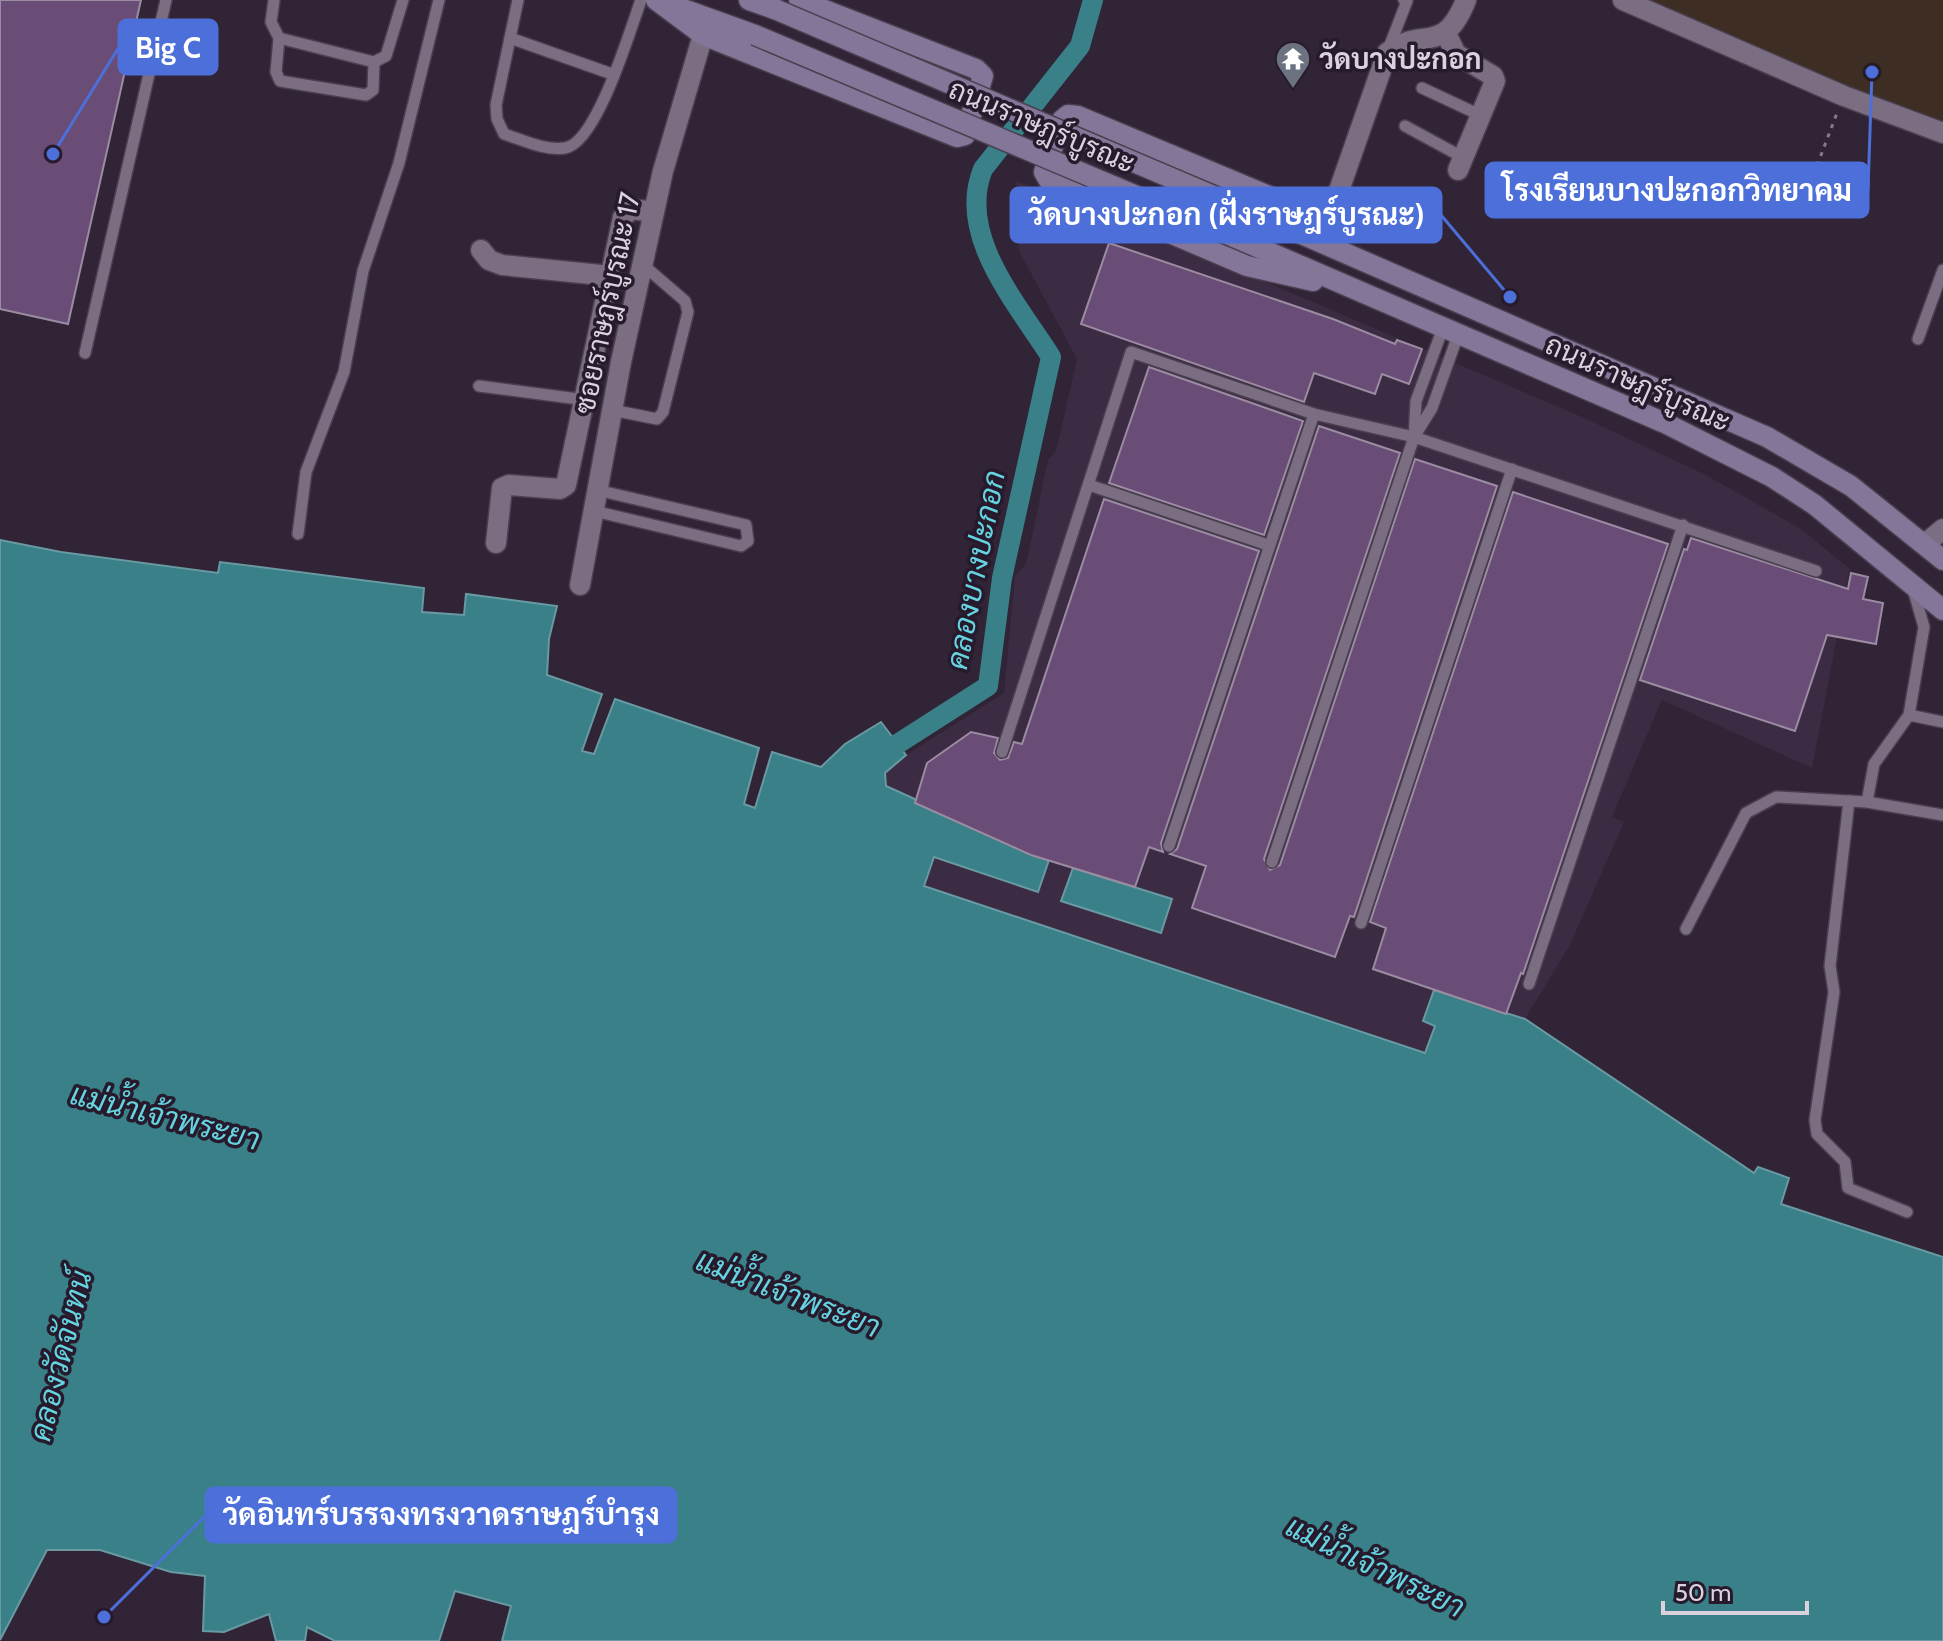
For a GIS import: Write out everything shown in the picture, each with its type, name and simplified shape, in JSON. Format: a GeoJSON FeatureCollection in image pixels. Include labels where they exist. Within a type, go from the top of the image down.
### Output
{"type":"FeatureCollection","features":[{"type":"Feature","properties":{"kind":"main road","name":"ถนนราษฎร์บูรณะ"},"geometry":{"type":"LineString","coordinates":[[658,0],[755,35],[1667,424],[1772,477],[1856,536],[1943,610]]}},
{"type":"Feature","properties":{"kind":"main road"},"geometry":{"type":"LineString","coordinates":[[658,0],[703,35],[957,137],[965,135],[983,76],[976,69],[799,0]]}},
{"type":"Feature","properties":{"kind":"main road","name":"ถนนราษฎร์บูรณะ"},"geometry":{"type":"LineString","coordinates":[[749,0],[1244,209],[1755,431],[1851,486],[1943,560]]}},
{"type":"Feature","properties":{"kind":"main road"},"geometry":{"type":"LineString","coordinates":[[1321,242],[1300,209],[1078,116],[1068,115],[1062,120],[1044,172],[1050,182],[1247,266],[1364,293]]}},
{"type":"Feature","properties":{"kind":"street"},"geometry":{"type":"LineString","coordinates":[[1321,242],[1387,53],[1397,45],[1446,34],[1458,21],[1466,0]]}},
{"type":"Feature","properties":{"kind":"street"},"geometry":{"type":"LineString","coordinates":[[1623,0],[1844,96],[1943,133]]}},
{"type":"Feature","properties":{"kind":"street"},"geometry":{"type":"LineString","coordinates":[[1446,34],[1456,54],[1493,76],[1495,87],[1461,164]]}},
{"type":"Feature","properties":{"kind":"street","name":"ซอยราษฎร์บูรณะ 17"},"geometry":{"type":"LineString","coordinates":[[580,585],[642,264],[703,35]]}},
{"type":"Feature","properties":{"kind":"street"},"geometry":{"type":"LineString","coordinates":[[496,543],[502,488],[509,485],[560,489],[566,485],[623,217],[631,209],[654,212]]}},
{"type":"Feature","properties":{"kind":"street"},"geometry":{"type":"LineString","coordinates":[[481,250],[489,260],[502,265],[611,276]]}},
{"type":"Feature","properties":{"kind":"street"},"geometry":{"type":"LineString","coordinates":[[1925,544],[1943,529]]}},
{"type":"Feature","properties":{"kind":"lane"},"geometry":{"type":"LineString","coordinates":[[85,353],[166,0]]}},
{"type":"Feature","properties":{"kind":"lane"},"geometry":{"type":"LineString","coordinates":[[274,0],[271,22],[279,38],[276,72],[280,81],[366,95],[373,90],[374,62]]}},
{"type":"Feature","properties":{"kind":"lane"},"geometry":{"type":"LineString","coordinates":[[279,38],[374,62],[386,56],[403,0]]}},
{"type":"Feature","properties":{"kind":"lane"},"geometry":{"type":"LineString","coordinates":[[298,534],[306,472],[344,372],[363,271],[399,163],[439,0]]}},
{"type":"Feature","properties":{"kind":"lane"},"geometry":{"type":"LineString","coordinates":[[518,0],[496,105],[497,119],[504,134],[545,147],[567,148],[579,141],[597,114],[641,0]]}},
{"type":"Feature","properties":{"kind":"lane"},"geometry":{"type":"LineString","coordinates":[[1387,53],[1406,0],[1417,0]]}},
{"type":"Feature","properties":{"kind":"lane"},"geometry":{"type":"LineString","coordinates":[[510,38],[612,74]]}},
{"type":"Feature","properties":{"kind":"lane"},"geometry":{"type":"LineString","coordinates":[[1422,88],[1482,116]]}},
{"type":"Feature","properties":{"kind":"lane"},"geometry":{"type":"LineString","coordinates":[[1405,126],[1461,164]]}},
{"type":"Feature","properties":{"kind":"lane"},"geometry":{"type":"LineString","coordinates":[[612,410],[657,419],[663,412],[688,312],[685,301],[642,264]]}},
{"type":"Feature","properties":{"kind":"lane"},"geometry":{"type":"LineString","coordinates":[[1918,339],[1943,270]]}},
{"type":"Feature","properties":{"kind":"lane"},"geometry":{"type":"LineString","coordinates":[[1272,862],[1414,437],[1432,408],[1451,332]]}},
{"type":"Feature","properties":{"kind":"lane"},"geometry":{"type":"LineString","coordinates":[[1414,437],[1416,401],[1451,332]]}},
{"type":"Feature","properties":{"kind":"lane"},"geometry":{"type":"LineString","coordinates":[[1002,752],[1131,352],[1314,414],[1414,437],[1816,571]]}},
{"type":"Feature","properties":{"kind":"lane"},"geometry":{"type":"LineString","coordinates":[[479,386],[586,400]]}},
{"type":"Feature","properties":{"kind":"lane"},"geometry":{"type":"LineString","coordinates":[[1169,846],[1314,414]]}},
{"type":"Feature","properties":{"kind":"lane"},"geometry":{"type":"LineString","coordinates":[[1361,923],[1512,469]]}},
{"type":"Feature","properties":{"kind":"lane"},"geometry":{"type":"LineString","coordinates":[[1089,485],[1268,545]]}},
{"type":"Feature","properties":{"kind":"lane"},"geometry":{"type":"LineString","coordinates":[[594,511],[741,546],[748,541],[746,525],[597,490]]}},
{"type":"Feature","properties":{"kind":"lane"},"geometry":{"type":"LineString","coordinates":[[1529,984],[1683,525]]}},
{"type":"Feature","properties":{"kind":"lane"},"geometry":{"type":"LineString","coordinates":[[1867,802],[1874,764],[1909,715],[1924,627],[1910,581]]}},
{"type":"Feature","properties":{"kind":"lane"},"geometry":{"type":"LineString","coordinates":[[1909,715],[1943,722]]}},
{"type":"Feature","properties":{"kind":"lane"},"geometry":{"type":"LineString","coordinates":[[1686,929],[1746,813],[1776,797],[1867,802],[1943,815]]}},
{"type":"Feature","properties":{"kind":"lane"},"geometry":{"type":"LineString","coordinates":[[1849,801],[1830,966],[1834,992],[1815,1120],[1817,1134],[1845,1162],[1848,1188],[1907,1212]]}},
{"type":"Feature","properties":{"kind":"path"},"geometry":{"type":"LineString","coordinates":[[1810,184],[1844,96]]}},
{"type":"Feature","properties":{"kind":"shaded area"},"geometry":{"type":"Polygon","coordinates":[[[1635,0],[1943,0],[1943,127],[1635,0]]]}},
{"type":"Feature","properties":{"kind":"shaded area"},"geometry":{"type":"Polygon","coordinates":[[[1016,181],[1114,217],[1582,417],[1706,475],[1801,529],[1850,569],[1812,768],[1662,700],[1612,817],[1624,822],[1570,945],[1525,1019],[1506,1014],[1423,1021],[1435,1025],[1426,1054],[924,885],[934,857],[1038,892],[915,803],[885,786],[885,773],[906,755],[1004,693],[1015,576],[1026,564],[1048,460],[1056,451],[1077,359],[1019,251],[1016,181]]]}},
{"type":"Feature","properties":{"kind":"water"},"geometry":{"type":"Polygon","coordinates":[[[0,540],[61,552],[218,573],[220,562],[424,588],[422,612],[464,615],[466,594],[557,606],[549,639],[547,675],[602,694],[582,751],[594,754],[615,699],[759,748],[744,804],[755,808],[772,752],[821,767],[845,744],[881,722],[906,755],[885,773],[886,786],[1049,860],[1038,892],[934,857],[924,886],[1425,1053],[1435,1026],[1423,1021],[1434,990],[1525,1019],[1754,1173],[1758,1167],[1789,1178],[1781,1204],[1943,1257],[1943,1641],[502,1641],[511,1606],[455,1591],[439,1641],[335,1641],[307,1627],[305,1641],[276,1641],[269,1614],[224,1632],[203,1631],[205,1576],[171,1572],[100,1550],[47,1550],[0,1640],[0,540]]]}},
{"type":"Feature","properties":{"kind":"water"},"geometry":{"type":"Polygon","coordinates":[[[1073,868],[1172,899],[1161,933],[1061,901],[1073,868]]]}},
{"type":"Feature","properties":{"kind":"building"},"geometry":{"type":"Polygon","coordinates":[[[0,0],[141,0],[68,324],[0,309],[0,0]]]}},
{"type":"Feature","properties":{"kind":"building"},"geometry":{"type":"Polygon","coordinates":[[[1109,243],[1333,319],[1395,344],[1397,340],[1422,349],[1409,384],[1382,374],[1375,394],[1314,373],[1304,402],[1081,324],[1109,243]]]}},
{"type":"Feature","properties":{"kind":"building"},"geometry":{"type":"Polygon","coordinates":[[[1149,367],[1303,421],[1264,535],[1109,483],[1149,367]]]}},
{"type":"Feature","properties":{"kind":"building"},"geometry":{"type":"Polygon","coordinates":[[[1319,426],[1400,453],[1264,859],[1270,870],[1280,865],[1415,459],[1497,486],[1354,917],[1350,916],[1335,957],[1192,908],[1206,866],[1170,854],[1177,849],[1319,426]]]}},
{"type":"Feature","properties":{"kind":"building"},"geometry":{"type":"Polygon","coordinates":[[[1513,492],[1668,544],[1523,974],[1506,1014],[1373,969],[1386,928],[1370,922],[1513,492]]]}},
{"type":"Feature","properties":{"kind":"building"},"geometry":{"type":"Polygon","coordinates":[[[1104,499],[1259,551],[1161,843],[1163,852],[1149,847],[1135,887],[1031,855],[915,803],[927,763],[971,732],[998,738],[994,753],[1000,760],[1008,758],[1014,742],[1022,744],[1104,499]]]}},
{"type":"Feature","properties":{"kind":"building"},"geometry":{"type":"Polygon","coordinates":[[[1691,538],[1848,589],[1851,573],[1868,577],[1863,599],[1883,603],[1876,644],[1827,635],[1795,731],[1640,680],[1684,549],[1687,550],[1691,538]]]}},
{"type":"Feature","properties":{"kind":"waterway","name":"คลองบางปะกอก"},"geometry":{"type":"LineString","coordinates":[[874,759],[988,686],[1002,578],[1051,357],[994,268],[977,219],[977,194],[983,169],[1080,46],[1093,0]]}},
{"type":"Feature","properties":{"kind":"place","name":"โรงเรียนบางปะกอกวิทยาคม"},"geometry":{"type":"Point","coordinates":[1872,72]}},
{"type":"Feature","properties":{"kind":"place","name":"วัดบางปะกอก"},"geometry":{"type":"Point","coordinates":[1293,90]}},
{"type":"Feature","properties":{"kind":"place","name":"Big C"},"geometry":{"type":"Point","coordinates":[53,154]}},
{"type":"Feature","properties":{"kind":"place","name":"วัดบางปะกอก (ฝั่งราษฎร์บูรณะ)"},"geometry":{"type":"Point","coordinates":[1510,297]}},
{"type":"Feature","properties":{"kind":"place","name":"วัดอินทร์บรรจงทรงวาดราษฎร์บำรุง"},"geometry":{"type":"Point","coordinates":[104,1617]}},
{"type":"Feature","properties":{"kind":"water label","name":"แม่น้ำเจ้าพระยา"},"geometry":{"type":"Point","coordinates":[165,1117]}},
{"type":"Feature","properties":{"kind":"water label","name":"แม่น้ำเจ้าพระยา"},"geometry":{"type":"Point","coordinates":[788,1294]}},
{"type":"Feature","properties":{"kind":"water label","name":"คลองวัดจันทน์"},"geometry":{"type":"Point","coordinates":[61,1356]}},
{"type":"Feature","properties":{"kind":"water label","name":"แม่น้ำเจ้าพระยา"},"geometry":{"type":"Point","coordinates":[1375,1567]}}]}
